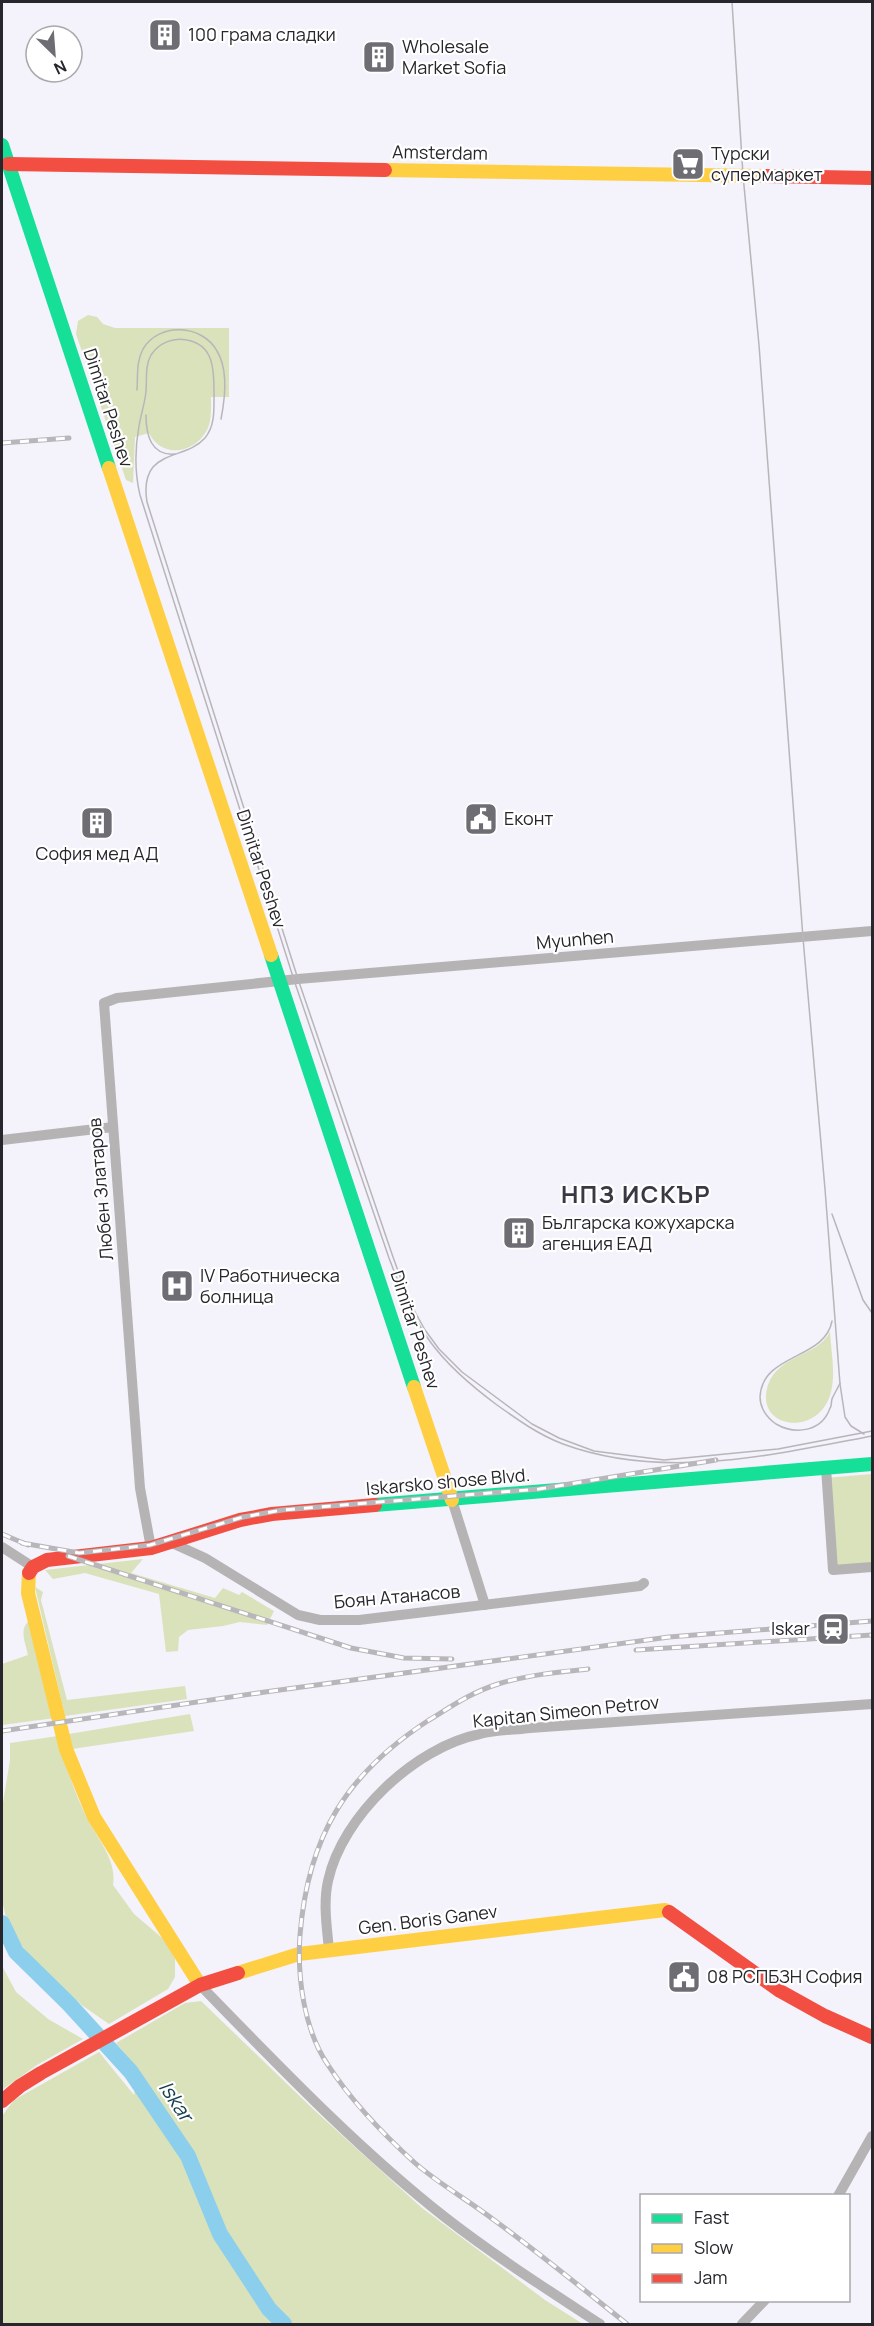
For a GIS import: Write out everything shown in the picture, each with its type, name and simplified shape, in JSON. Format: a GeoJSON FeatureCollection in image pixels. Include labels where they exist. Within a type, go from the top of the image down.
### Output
{"type":"FeatureCollection","features":[{"type":"Feature","properties":{"kind":"street","name":"Dimitar Peshev"},"geometry":{"type":"LineString","coordinates":[[2,145],[485,1605]]}},
{"type":"Feature","properties":{"kind":"street","name":"Amsterdam"},"geometry":{"type":"LineString","coordinates":[[8,164],[873,178]]}},
{"type":"Feature","properties":{"kind":"street","name":"Myunhen"},"geometry":{"type":"LineString","coordinates":[[280,981],[873,931]]}},
{"type":"Feature","properties":{"kind":"street","name":"Любен Златаров"},"geometry":{"type":"LineString","coordinates":[[151,1548],[140,1488],[104,1003],[117,998],[280,981]]}},
{"type":"Feature","properties":{"kind":"street"},"geometry":{"type":"LineString","coordinates":[[2,1140],[113,1127]]}},
{"type":"Feature","properties":{"kind":"street","name":"Iskarsko shose Blvd."},"geometry":{"type":"LineString","coordinates":[[33,1567],[47,1560],[151,1548],[240,1520],[272,1514],[873,1464]]}},
{"type":"Feature","properties":{"kind":"street"},"geometry":{"type":"LineString","coordinates":[[826,1468],[833,1570],[873,1567]]}},
{"type":"Feature","properties":{"kind":"street","name":"Боян Атанасов"},"geometry":{"type":"LineString","coordinates":[[172,1542],[205,1558],[283,1607],[309,1618],[333,1621],[485,1605],[640,1586],[644,1583]]}},
{"type":"Feature","properties":{"kind":"street"},"geometry":{"type":"LineString","coordinates":[[2,1547],[33,1567],[28,1574],[28,1593],[66,1749],[94,1817],[200,1985],[308,2095],[404,2183],[446,2218],[600,2325]]}},
{"type":"Feature","properties":{"kind":"street","name":"Kapitan Simeon Petrov"},"geometry":{"type":"LineString","coordinates":[[329,1950],[327,1883],[334,1860],[375,1797],[404,1770],[438,1748],[479,1734],[510,1730],[873,1704]]}},
{"type":"Feature","properties":{"kind":"street","name":"Gen. Boris Ganev"},"geometry":{"type":"LineString","coordinates":[[2,2101],[41,2073],[200,1985],[283,1958],[329,1950],[665,1910],[680,1918],[749,1971],[792,1998],[873,2037]]}},
{"type":"Feature","properties":{"kind":"street"},"geometry":{"type":"LineString","coordinates":[[839,2194],[873,2136]]}},
{"type":"Feature","properties":{"kind":"street"},"geometry":{"type":"LineString","coordinates":[[742,2325],[764,2302]]}},
{"type":"Feature","properties":{"kind":"green space"},"geometry":{"type":"Polygon","coordinates":[[[88,315],[97,317],[103,324],[115,328],[229,328],[229,397],[211,397],[209,426],[201,438],[186,448],[170,450],[162,447],[149,433],[135,437],[133,483],[126,480],[76,334],[78,321],[88,315]]]}},
{"type":"Feature","properties":{"kind":"green space"},"geometry":{"type":"Polygon","coordinates":[[[830,1332],[833,1380],[826,1404],[817,1415],[804,1421],[791,1423],[780,1420],[771,1412],[766,1400],[768,1385],[773,1375],[780,1367],[824,1340],[830,1332]]]}},
{"type":"Feature","properties":{"kind":"green space"},"geometry":{"type":"Polygon","coordinates":[[[872,1474],[872,1567],[833,1570],[826,1478],[872,1474]]]}},
{"type":"Feature","properties":{"kind":"green space"},"geometry":{"type":"Polygon","coordinates":[[[143,1559],[131,1573],[215,1598],[223,1588],[239,1595],[242,1592],[274,1611],[267,1625],[240,1622],[188,1630],[179,1637],[178,1651],[166,1652],[159,1594],[85,1573],[53,1579],[45,1570],[143,1559]]]}},
{"type":"Feature","properties":{"kind":"green space"},"geometry":{"type":"Polygon","coordinates":[[[35,1587],[43,1592],[41,1600],[67,1700],[185,1686],[187,1699],[65,1716],[35,1587]]]}},
{"type":"Feature","properties":{"kind":"green space"},"geometry":{"type":"Polygon","coordinates":[[[28,1622],[32,1625],[55,1718],[2,1725],[2,1664],[28,1655],[24,1629],[28,1622]]]}},
{"type":"Feature","properties":{"kind":"green space"},"geometry":{"type":"Polygon","coordinates":[[[190,1714],[194,1731],[72,1749],[69,1734],[190,1714]]]}},
{"type":"Feature","properties":{"kind":"green space"},"geometry":{"type":"Polygon","coordinates":[[[58,1736],[78,1797],[112,1866],[113,1885],[134,1914],[168,1943],[175,1959],[175,1977],[168,1989],[109,2024],[83,2006],[34,1962],[8,1927],[2,1900],[2,1809],[10,1760],[10,1743],[58,1736]]]}},
{"type":"Feature","properties":{"kind":"green space"},"geometry":{"type":"Polygon","coordinates":[[[2,1966],[16,1992],[48,2019],[83,2039],[37,2065],[2,2090],[2,1966]]]}},
{"type":"Feature","properties":{"kind":"green space"},"geometry":{"type":"Polygon","coordinates":[[[201,2001],[313,2109],[422,2208],[545,2300],[583,2324],[2,2324],[2,2116],[14,2100],[99,2052],[134,2095],[138,2069],[116,2043],[185,2003],[201,2001]]]}},
{"type":"Feature","properties":{"kind":"waterway","name":"Iskar"},"geometry":{"type":"LineString","coordinates":[[2,1923],[16,1952],[69,2004],[131,2072],[188,2156],[220,2234],[269,2309],[284,2324]]}},
{"type":"Feature","properties":{"kind":"tram line"},"geometry":{"type":"LineString","coordinates":[[732,2],[743,175],[759,345],[803,938],[840,1384],[845,1417],[851,1426],[864,1434]]}},
{"type":"Feature","properties":{"kind":"tram line"},"geometry":{"type":"LineString","coordinates":[[137,390],[139,359],[150,340],[169,331],[191,331],[210,342],[217,351],[223,366],[225,384],[221,419]]}},
{"type":"Feature","properties":{"kind":"tram line"},"geometry":{"type":"LineString","coordinates":[[872,1431],[778,1449],[664,1460],[594,1451],[559,1438],[532,1424],[462,1372],[439,1349],[425,1330],[409,1301],[393,1257],[298,979],[147,502],[146,484],[153,467],[165,458],[199,443],[211,428],[213,418],[214,377],[208,354],[203,347],[187,340],[177,339],[162,344],[151,355],[147,368],[136,452],[140,495],[294,980],[389,1258],[409,1305],[430,1341],[458,1373],[521,1422],[563,1444],[601,1455],[639,1461],[678,1463],[718,1461],[757,1457],[872,1436]]}},
{"type":"Feature","properties":{"kind":"tram line"},"geometry":{"type":"LineString","coordinates":[[146,415],[151,443],[160,452],[175,454]]}},
{"type":"Feature","properties":{"kind":"tram line"},"geometry":{"type":"LineString","coordinates":[[832,1214],[863,1300],[872,1313]]}},
{"type":"Feature","properties":{"kind":"tram line"},"geometry":{"type":"LineString","coordinates":[[832,1321],[827,1334],[818,1343],[771,1372],[763,1383],[761,1405],[767,1416],[776,1424],[791,1430],[807,1429],[814,1427],[826,1416],[840,1383]]}},
{"type":"Feature","properties":{"kind":"railway"},"geometry":{"type":"LineString","coordinates":[[2,443],[69,438]]}},
{"type":"Feature","properties":{"kind":"railway"},"geometry":{"type":"LineString","coordinates":[[22,1543],[79,1553],[150,1545],[243,1517],[282,1510],[539,1489],[716,1460]]}},
{"type":"Feature","properties":{"kind":"railway"},"geometry":{"type":"LineString","coordinates":[[2,1534],[28,1545]]}},
{"type":"Feature","properties":{"kind":"railway"},"geometry":{"type":"LineString","coordinates":[[68,1556],[351,1648],[404,1658],[452,1659]]}},
{"type":"Feature","properties":{"kind":"railway"},"geometry":{"type":"LineString","coordinates":[[2,1731],[265,1692],[669,1637],[872,1621]]}},
{"type":"Feature","properties":{"kind":"railway"},"geometry":{"type":"LineString","coordinates":[[636,1650],[872,1635]]}},
{"type":"Feature","properties":{"kind":"railway"},"geometry":{"type":"LineString","coordinates":[[588,1669],[520,1678],[479,1691],[429,1720],[375,1762],[336,1811],[322,1838],[312,1867],[304,1900],[300,1935],[301,1985],[313,2036],[328,2065],[347,2092],[391,2141],[424,2171],[511,2233],[627,2324]]}},
{"type":"Feature","properties":{"kind":"traffic: fast"},"geometry":{"type":"LineString","coordinates":[[2,145],[109,468]]}},
{"type":"Feature","properties":{"kind":"traffic: fast"},"geometry":{"type":"LineString","coordinates":[[271,955],[414,1387]]}},
{"type":"Feature","properties":{"kind":"traffic: fast"},"geometry":{"type":"LineString","coordinates":[[375,1505],[872,1464]]}},
{"type":"Feature","properties":{"kind":"traffic: slow"},"geometry":{"type":"LineString","coordinates":[[385,170],[765,176]]}},
{"type":"Feature","properties":{"kind":"traffic: slow"},"geometry":{"type":"LineString","coordinates":[[109,468],[271,955]]}},
{"type":"Feature","properties":{"kind":"traffic: slow"},"geometry":{"type":"LineString","coordinates":[[414,1387],[452,1500]]}},
{"type":"Feature","properties":{"kind":"traffic: slow"},"geometry":{"type":"LineString","coordinates":[[29,1573],[28,1593],[66,1749],[94,1817],[200,1985]]}},
{"type":"Feature","properties":{"kind":"traffic: slow"},"geometry":{"type":"LineString","coordinates":[[238,1973],[299,1954],[665,1910],[669,1912]]}},
{"type":"Feature","properties":{"kind":"traffic: jam"},"geometry":{"type":"LineString","coordinates":[[8,164],[385,170]]}},
{"type":"Feature","properties":{"kind":"traffic: jam"},"geometry":{"type":"LineString","coordinates":[[765,176],[872,178]]}},
{"type":"Feature","properties":{"kind":"traffic: jam"},"geometry":{"type":"LineString","coordinates":[[29,1573],[33,1567],[47,1560],[151,1548],[240,1520],[272,1514],[375,1505]]}},
{"type":"Feature","properties":{"kind":"traffic: jam"},"geometry":{"type":"LineString","coordinates":[[669,1912],[780,1991],[825,2016],[872,2037]]}},
{"type":"Feature","properties":{"kind":"traffic: jam"},"geometry":{"type":"LineString","coordinates":[[2,2101],[41,2073],[200,1985],[238,1973]]}},
{"type":"Feature","properties":{"kind":"place","name":"100 грама сладки"},"geometry":{"type":"Point","coordinates":[165,35]}},
{"type":"Feature","properties":{"kind":"place","name":"Wholesale Market Sofia"},"geometry":{"type":"Point","coordinates":[379,57]}},
{"type":"Feature","properties":{"kind":"place","name":"Турски супермаркет"},"geometry":{"type":"Point","coordinates":[688,164]}},
{"type":"Feature","properties":{"kind":"place","name":"Еконт"},"geometry":{"type":"Point","coordinates":[481,819]}},
{"type":"Feature","properties":{"kind":"place","name":"София мед АД"},"geometry":{"type":"Point","coordinates":[97,823]}},
{"type":"Feature","properties":{"kind":"place","name":"Българска кожухарска агенция ЕАД"},"geometry":{"type":"Point","coordinates":[519,1233]}},
{"type":"Feature","properties":{"kind":"place","name":"IV Работническа болница"},"geometry":{"type":"Point","coordinates":[177,1286]}},
{"type":"Feature","properties":{"kind":"place","name":"Iskar"},"geometry":{"type":"Point","coordinates":[833,1629]}},
{"type":"Feature","properties":{"kind":"place","name":"08 РСПБЗН София"},"geometry":{"type":"Point","coordinates":[684,1977]}},
{"type":"Feature","properties":{"kind":"district","name":"НПЗ ИСКЪР"},"geometry":{"type":"Point","coordinates":[636,1195]}}]}
